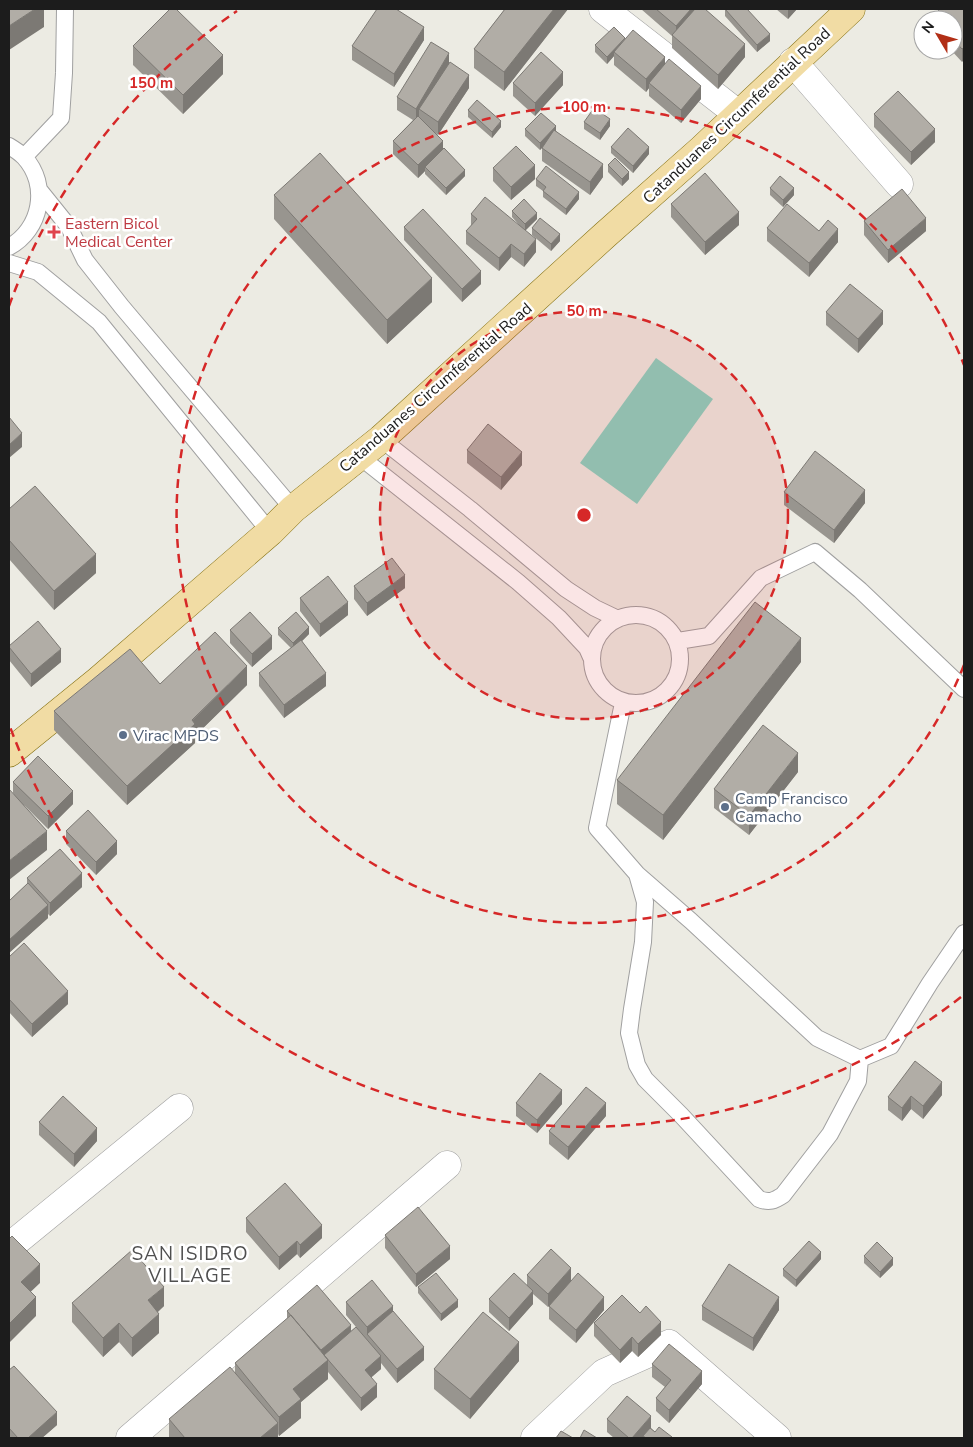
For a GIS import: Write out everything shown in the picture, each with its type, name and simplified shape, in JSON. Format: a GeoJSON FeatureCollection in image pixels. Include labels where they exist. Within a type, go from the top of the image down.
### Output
{"type":"FeatureCollection","features":[{"type":"Feature","properties":{"kind":"main road","name":"Catanduanes Circumferential Road"},"geometry":{"type":"LineString","coordinates":[[9,753],[99,680],[270,532],[293,509],[381,439],[702,149],[851,9]]}},
{"type":"Feature","properties":{"kind":"street"},"geometry":{"type":"LineString","coordinates":[[603,9],[738,114]]}},
{"type":"Feature","properties":{"kind":"street"},"geometry":{"type":"LineString","coordinates":[[794,62],[826,102],[899,184]]}},
{"type":"Feature","properties":{"kind":"street"},"geometry":{"type":"LineString","coordinates":[[9,1247],[179,1108]]}},
{"type":"Feature","properties":{"kind":"street"},"geometry":{"type":"LineString","coordinates":[[130,1438],[446,1165]]}},
{"type":"Feature","properties":{"kind":"street"},"geometry":{"type":"LineString","coordinates":[[535,1438],[604,1374],[669,1344],[777,1438]]}},
{"type":"Feature","properties":{"kind":"lane"},"geometry":{"type":"LineString","coordinates":[[24,157],[61,118],[65,9]]}},
{"type":"Feature","properties":{"kind":"lane"},"geometry":{"type":"LineString","coordinates":[[9,146],[24,157],[35,173],[40,191],[38,210],[30,228],[17,242],[9,247]]}},
{"type":"Feature","properties":{"kind":"lane"},"geometry":{"type":"LineString","coordinates":[[40,191],[69,227],[85,260],[122,307],[293,509]]}},
{"type":"Feature","properties":{"kind":"lane"},"geometry":{"type":"LineString","coordinates":[[9,263],[38,272],[99,322],[270,532]]}},
{"type":"Feature","properties":{"kind":"lane"},"geometry":{"type":"LineString","coordinates":[[381,439],[470,509],[566,589],[595,608],[618,619]]}},
{"type":"Feature","properties":{"kind":"lane"},"geometry":{"type":"LineString","coordinates":[[358,456],[518,582],[560,618],[587,648],[594,677],[606,693],[623,703],[644,703],[662,696],[676,681],[681,661],[678,641],[666,625],[648,616],[628,614],[609,622],[596,638],[590,657]]}},
{"type":"Feature","properties":{"kind":"lane"},"geometry":{"type":"LineString","coordinates":[[678,641],[709,636],[761,578],[815,552],[860,590],[964,689]]}},
{"type":"Feature","properties":{"kind":"lane"},"geometry":{"type":"LineString","coordinates":[[623,703],[596,828],[637,874],[691,921],[817,1038],[860,1059],[891,1046],[964,933]]}},
{"type":"Feature","properties":{"kind":"lane"},"geometry":{"type":"LineString","coordinates":[[637,874],[645,902],[643,942],[630,1033],[637,1065],[645,1079],[759,1199],[768,1202],[777,1200],[783,1195],[830,1134],[858,1081],[860,1059]]}},
{"type":"Feature","properties":{"kind":"shaded area"},"geometry":{"type":"Polygon","coordinates":[[[656,358],[713,399],[637,504],[580,463],[656,358]]]}},
{"type":"Feature","properties":{"kind":"building"},"geometry":{"type":"Polygon","coordinates":[[[9,9],[35,9],[9,26],[9,9]]]}},
{"type":"Feature","properties":{"kind":"building"},"geometry":{"type":"Polygon","coordinates":[[[170,9],[176,9],[223,55],[183,95],[133,46],[170,9]]]}},
{"type":"Feature","properties":{"kind":"building"},"geometry":{"type":"Polygon","coordinates":[[[377,9],[396,9],[424,27],[394,74],[352,46],[377,9]]]}},
{"type":"Feature","properties":{"kind":"building"},"geometry":{"type":"Polygon","coordinates":[[[505,9],[554,9],[504,72],[474,49],[505,9]]]}},
{"type":"Feature","properties":{"kind":"building"},"geometry":{"type":"Polygon","coordinates":[[[656,9],[691,9],[676,26],[656,9]]]}},
{"type":"Feature","properties":{"kind":"building"},"geometry":{"type":"Polygon","coordinates":[[[695,9],[705,9],[745,44],[718,75],[672,35],[695,9]]]}},
{"type":"Feature","properties":{"kind":"building"},"geometry":{"type":"Polygon","coordinates":[[[725,9],[747,9],[770,34],[757,45],[725,9]]]}},
{"type":"Feature","properties":{"kind":"building"},"geometry":{"type":"Polygon","coordinates":[[[964,9],[963,48],[963,10],[939,10],[964,9]]]}},
{"type":"Feature","properties":{"kind":"building"},"geometry":{"type":"Polygon","coordinates":[[[614,27],[625,38],[607,57],[595,45],[614,27]]]}},
{"type":"Feature","properties":{"kind":"building"},"geometry":{"type":"Polygon","coordinates":[[[633,30],[665,57],[646,79],[614,52],[633,30]]]}},
{"type":"Feature","properties":{"kind":"building"},"geometry":{"type":"Polygon","coordinates":[[[431,42],[449,53],[416,109],[397,97],[431,42]]]}},
{"type":"Feature","properties":{"kind":"building"},"geometry":{"type":"Polygon","coordinates":[[[541,52],[563,72],[535,103],[513,83],[541,52]]]}},
{"type":"Feature","properties":{"kind":"building"},"geometry":{"type":"Polygon","coordinates":[[[669,59],[701,86],[681,110],[649,83],[669,59]]]}},
{"type":"Feature","properties":{"kind":"building"},"geometry":{"type":"Polygon","coordinates":[[[450,62],[469,75],[438,122],[419,109],[450,62]]]}},
{"type":"Feature","properties":{"kind":"building"},"geometry":{"type":"Polygon","coordinates":[[[898,91],[935,129],[911,152],[874,114],[898,91]]]}},
{"type":"Feature","properties":{"kind":"building"},"geometry":{"type":"Polygon","coordinates":[[[477,100],[501,121],[492,132],[468,110],[477,100]]]}},
{"type":"Feature","properties":{"kind":"building"},"geometry":{"type":"Polygon","coordinates":[[[594,108],[610,119],[600,133],[584,122],[594,108]]]}},
{"type":"Feature","properties":{"kind":"building"},"geometry":{"type":"Polygon","coordinates":[[[541,113],[556,126],[540,143],[525,129],[541,113]]]}},
{"type":"Feature","properties":{"kind":"building"},"geometry":{"type":"Polygon","coordinates":[[[418,116],[443,141],[418,165],[393,141],[418,116]]]}},
{"type":"Feature","properties":{"kind":"building"},"geometry":{"type":"Polygon","coordinates":[[[628,128],[649,147],[633,166],[611,147],[628,128]]]}},
{"type":"Feature","properties":{"kind":"building"},"geometry":{"type":"Polygon","coordinates":[[[554,130],[603,164],[590,182],[542,148],[554,130]]]}},
{"type":"Feature","properties":{"kind":"building"},"geometry":{"type":"Polygon","coordinates":[[[516,146],[535,165],[511,187],[493,168],[516,146]]]}},
{"type":"Feature","properties":{"kind":"building"},"geometry":{"type":"Polygon","coordinates":[[[444,148],[465,170],[446,188],[425,167],[444,148]]]}},
{"type":"Feature","properties":{"kind":"building"},"geometry":{"type":"Polygon","coordinates":[[[320,153],[432,278],[387,320],[274,195],[320,153]]]}},
{"type":"Feature","properties":{"kind":"building"},"geometry":{"type":"Polygon","coordinates":[[[615,158],[629,172],[622,179],[608,165],[615,158]]]}},
{"type":"Feature","properties":{"kind":"building"},"geometry":{"type":"Polygon","coordinates":[[[546,166],[579,192],[566,209],[543,191],[546,187],[536,179],[546,166]]]}},
{"type":"Feature","properties":{"kind":"building"},"geometry":{"type":"Polygon","coordinates":[[[705,173],[739,212],[705,242],[671,204],[705,173]]]}},
{"type":"Feature","properties":{"kind":"building"},"geometry":{"type":"Polygon","coordinates":[[[780,176],[794,188],[783,200],[770,188],[780,176]]]}},
{"type":"Feature","properties":{"kind":"building"},"geometry":{"type":"Polygon","coordinates":[[[902,189],[926,218],[888,250],[864,221],[902,189]]]}},
{"type":"Feature","properties":{"kind":"building"},"geometry":{"type":"Polygon","coordinates":[[[485,197],[536,239],[524,254],[511,244],[499,258],[466,231],[477,219],[471,214],[485,197]]]}},
{"type":"Feature","properties":{"kind":"building"},"geometry":{"type":"Polygon","coordinates":[[[524,199],[537,213],[525,224],[512,211],[524,199]]]}},
{"type":"Feature","properties":{"kind":"building"},"geometry":{"type":"Polygon","coordinates":[[[787,204],[819,231],[828,220],[838,229],[809,263],[767,228],[787,204]]]}},
{"type":"Feature","properties":{"kind":"building"},"geometry":{"type":"Polygon","coordinates":[[[423,209],[481,271],[462,289],[404,227],[423,209]]]}},
{"type":"Feature","properties":{"kind":"building"},"geometry":{"type":"Polygon","coordinates":[[[540,218],[560,234],[551,244],[532,228],[540,218]]]}},
{"type":"Feature","properties":{"kind":"building"},"geometry":{"type":"Polygon","coordinates":[[[850,284],[883,311],[858,339],[826,312],[850,284]]]}},
{"type":"Feature","properties":{"kind":"building"},"geometry":{"type":"Polygon","coordinates":[[[9,417],[22,433],[9,445],[9,417]]]}},
{"type":"Feature","properties":{"kind":"building"},"geometry":{"type":"Polygon","coordinates":[[[488,424],[522,452],[501,477],[467,450],[488,424]]]}},
{"type":"Feature","properties":{"kind":"building"},"geometry":{"type":"Polygon","coordinates":[[[815,451],[865,490],[834,530],[784,492],[815,451]]]}},
{"type":"Feature","properties":{"kind":"building"},"geometry":{"type":"Polygon","coordinates":[[[35,486],[96,554],[54,591],[9,540],[9,509],[35,486]]]}},
{"type":"Feature","properties":{"kind":"building"},"geometry":{"type":"Polygon","coordinates":[[[392,558],[405,575],[367,603],[354,586],[392,558]]]}},
{"type":"Feature","properties":{"kind":"building"},"geometry":{"type":"Polygon","coordinates":[[[328,576],[348,602],[320,624],[300,598],[328,576]]]}},
{"type":"Feature","properties":{"kind":"building"},"geometry":{"type":"Polygon","coordinates":[[[755,602],[801,638],[663,815],[617,780],[755,602]]]}},
{"type":"Feature","properties":{"kind":"building"},"geometry":{"type":"Polygon","coordinates":[[[250,612],[272,636],[252,654],[230,630],[250,612]]]}},
{"type":"Feature","properties":{"kind":"building"},"geometry":{"type":"Polygon","coordinates":[[[296,612],[309,627],[293,643],[278,628],[296,612]]]}},
{"type":"Feature","properties":{"kind":"building"},"geometry":{"type":"Polygon","coordinates":[[[38,621],[61,649],[31,674],[9,646],[38,621]]]}},
{"type":"Feature","properties":{"kind":"building"},"geometry":{"type":"Polygon","coordinates":[[[215,632],[247,666],[192,720],[195,724],[127,786],[54,711],[130,649],[160,684],[215,632]]]}},
{"type":"Feature","properties":{"kind":"building"},"geometry":{"type":"Polygon","coordinates":[[[301,640],[326,673],[284,705],[259,673],[301,640]]]}},
{"type":"Feature","properties":{"kind":"building"},"geometry":{"type":"Polygon","coordinates":[[[763,725],[798,753],[749,816],[714,789],[763,725]]]}},
{"type":"Feature","properties":{"kind":"building"},"geometry":{"type":"Polygon","coordinates":[[[38,756],[73,791],[48,816],[13,782],[38,756]]]}},
{"type":"Feature","properties":{"kind":"building"},"geometry":{"type":"Polygon","coordinates":[[[9,789],[47,831],[9,861],[9,789]]]}},
{"type":"Feature","properties":{"kind":"building"},"geometry":{"type":"Polygon","coordinates":[[[88,810],[117,841],[96,862],[66,831],[88,810]]]}},
{"type":"Feature","properties":{"kind":"building"},"geometry":{"type":"Polygon","coordinates":[[[60,849],[82,873],[50,903],[27,878],[60,849]]]}},
{"type":"Feature","properties":{"kind":"building"},"geometry":{"type":"Polygon","coordinates":[[[28,883],[48,905],[9,940],[9,901],[28,883]]]}},
{"type":"Feature","properties":{"kind":"building"},"geometry":{"type":"Polygon","coordinates":[[[24,943],[68,991],[32,1024],[9,999],[9,957],[24,943]]]}},
{"type":"Feature","properties":{"kind":"building"},"geometry":{"type":"Polygon","coordinates":[[[915,1061],[942,1082],[923,1106],[911,1096],[902,1108],[888,1097],[915,1061]]]}},
{"type":"Feature","properties":{"kind":"building"},"geometry":{"type":"Polygon","coordinates":[[[540,1073],[562,1090],[537,1120],[516,1103],[540,1073]]]}},
{"type":"Feature","properties":{"kind":"building"},"geometry":{"type":"Polygon","coordinates":[[[586,1087],[606,1103],[568,1147],[549,1131],[586,1087]]]}},
{"type":"Feature","properties":{"kind":"building"},"geometry":{"type":"Polygon","coordinates":[[[63,1096],[97,1128],[74,1154],[39,1122],[63,1096]]]}},
{"type":"Feature","properties":{"kind":"building"},"geometry":{"type":"Polygon","coordinates":[[[285,1183],[322,1225],[300,1245],[297,1241],[279,1257],[246,1218],[285,1183]]]}},
{"type":"Feature","properties":{"kind":"building"},"geometry":{"type":"Polygon","coordinates":[[[418,1207],[450,1246],[416,1274],[385,1235],[418,1207]]]}},
{"type":"Feature","properties":{"kind":"building"},"geometry":{"type":"Polygon","coordinates":[[[12,1236],[40,1264],[21,1282],[36,1297],[9,1324],[9,1239],[12,1236]]]}},
{"type":"Feature","properties":{"kind":"building"},"geometry":{"type":"Polygon","coordinates":[[[809,1241],[821,1252],[796,1280],[783,1269],[809,1241]]]}},
{"type":"Feature","properties":{"kind":"building"},"geometry":{"type":"Polygon","coordinates":[[[877,1242],[893,1258],[880,1272],[864,1256],[877,1242]]]}},
{"type":"Feature","properties":{"kind":"building"},"geometry":{"type":"Polygon","coordinates":[[[551,1249],[571,1268],[548,1294],[527,1275],[551,1249]]]}},
{"type":"Feature","properties":{"kind":"building"},"geometry":{"type":"Polygon","coordinates":[[[132,1250],[164,1287],[148,1300],[159,1314],[132,1338],[119,1323],[103,1338],[72,1303],[132,1250]]]}},
{"type":"Feature","properties":{"kind":"building"},"geometry":{"type":"Polygon","coordinates":[[[729,1264],[779,1297],[753,1338],[702,1306],[729,1264]]]}},
{"type":"Feature","properties":{"kind":"building"},"geometry":{"type":"Polygon","coordinates":[[[436,1273],[458,1300],[441,1314],[418,1287],[436,1273]]]}},
{"type":"Feature","properties":{"kind":"building"},"geometry":{"type":"Polygon","coordinates":[[[514,1273],[533,1291],[509,1318],[489,1299],[514,1273]]]}},
{"type":"Feature","properties":{"kind":"building"},"geometry":{"type":"Polygon","coordinates":[[[578,1273],[604,1297],[576,1330],[549,1306],[578,1273]]]}},
{"type":"Feature","properties":{"kind":"building"},"geometry":{"type":"Polygon","coordinates":[[[372,1280],[393,1306],[367,1327],[346,1302],[372,1280]]]}},
{"type":"Feature","properties":{"kind":"building"},"geometry":{"type":"Polygon","coordinates":[[[317,1285],[351,1325],[321,1350],[287,1311],[317,1285]]]}},
{"type":"Feature","properties":{"kind":"building"},"geometry":{"type":"Polygon","coordinates":[[[622,1295],[640,1313],[646,1306],[661,1322],[638,1344],[632,1337],[620,1350],[594,1323],[622,1295]]]}},
{"type":"Feature","properties":{"kind":"building"},"geometry":{"type":"Polygon","coordinates":[[[393,1311],[424,1347],[397,1369],[367,1334],[393,1311]]]}},
{"type":"Feature","properties":{"kind":"building"},"geometry":{"type":"Polygon","coordinates":[[[483,1312],[519,1342],[470,1399],[434,1369],[483,1312]]]}},
{"type":"Feature","properties":{"kind":"building"},"geometry":{"type":"Polygon","coordinates":[[[291,1315],[328,1360],[293,1389],[301,1399],[279,1417],[235,1363],[291,1315]]]}},
{"type":"Feature","properties":{"kind":"building"},"geometry":{"type":"Polygon","coordinates":[[[356,1327],[381,1356],[365,1370],[377,1384],[361,1398],[324,1355],[356,1327]]]}},
{"type":"Feature","properties":{"kind":"building"},"geometry":{"type":"Polygon","coordinates":[[[669,1344],[702,1371],[669,1410],[656,1398],[671,1380],[652,1364],[669,1344]]]}},
{"type":"Feature","properties":{"kind":"building"},"geometry":{"type":"Polygon","coordinates":[[[14,1366],[57,1412],[28,1438],[18,1438],[9,1428],[9,1370],[14,1366]]]}},
{"type":"Feature","properties":{"kind":"building"},"geometry":{"type":"Polygon","coordinates":[[[230,1367],[278,1423],[260,1438],[185,1438],[169,1419],[230,1367]]]}},
{"type":"Feature","properties":{"kind":"building"},"geometry":{"type":"Polygon","coordinates":[[[627,1396],[651,1416],[632,1438],[629,1438],[607,1419],[627,1396]]]}},
{"type":"Feature","properties":{"kind":"building"},"geometry":{"type":"Polygon","coordinates":[[[659,1427],[672,1437],[646,1438],[643,1436],[650,1428],[655,1432],[659,1427]]]}},
{"type":"Feature","properties":{"kind":"building"},"geometry":{"type":"Polygon","coordinates":[[[584,1430],[597,1438],[580,1438],[584,1430]]]}},
{"type":"Feature","properties":{"kind":"building"},"geometry":{"type":"Polygon","coordinates":[[[561,1431],[573,1438],[556,1438],[561,1431]]]}},
{"type":"Feature","properties":{"kind":"place","name":"Eastern Bicol Medical Center"},"geometry":{"type":"Point","coordinates":[54,232]}},
{"type":"Feature","properties":{"kind":"place","name":"Virac MPDS"},"geometry":{"type":"Point","coordinates":[123,735]}},
{"type":"Feature","properties":{"kind":"place","name":"Camp Francisco Camacho"},"geometry":{"type":"Point","coordinates":[725,807]}},
{"type":"Feature","properties":{"kind":"district","name":"SAN ISIDRO VILLAGE"},"geometry":{"type":"Point","coordinates":[190,1264]}}]}
